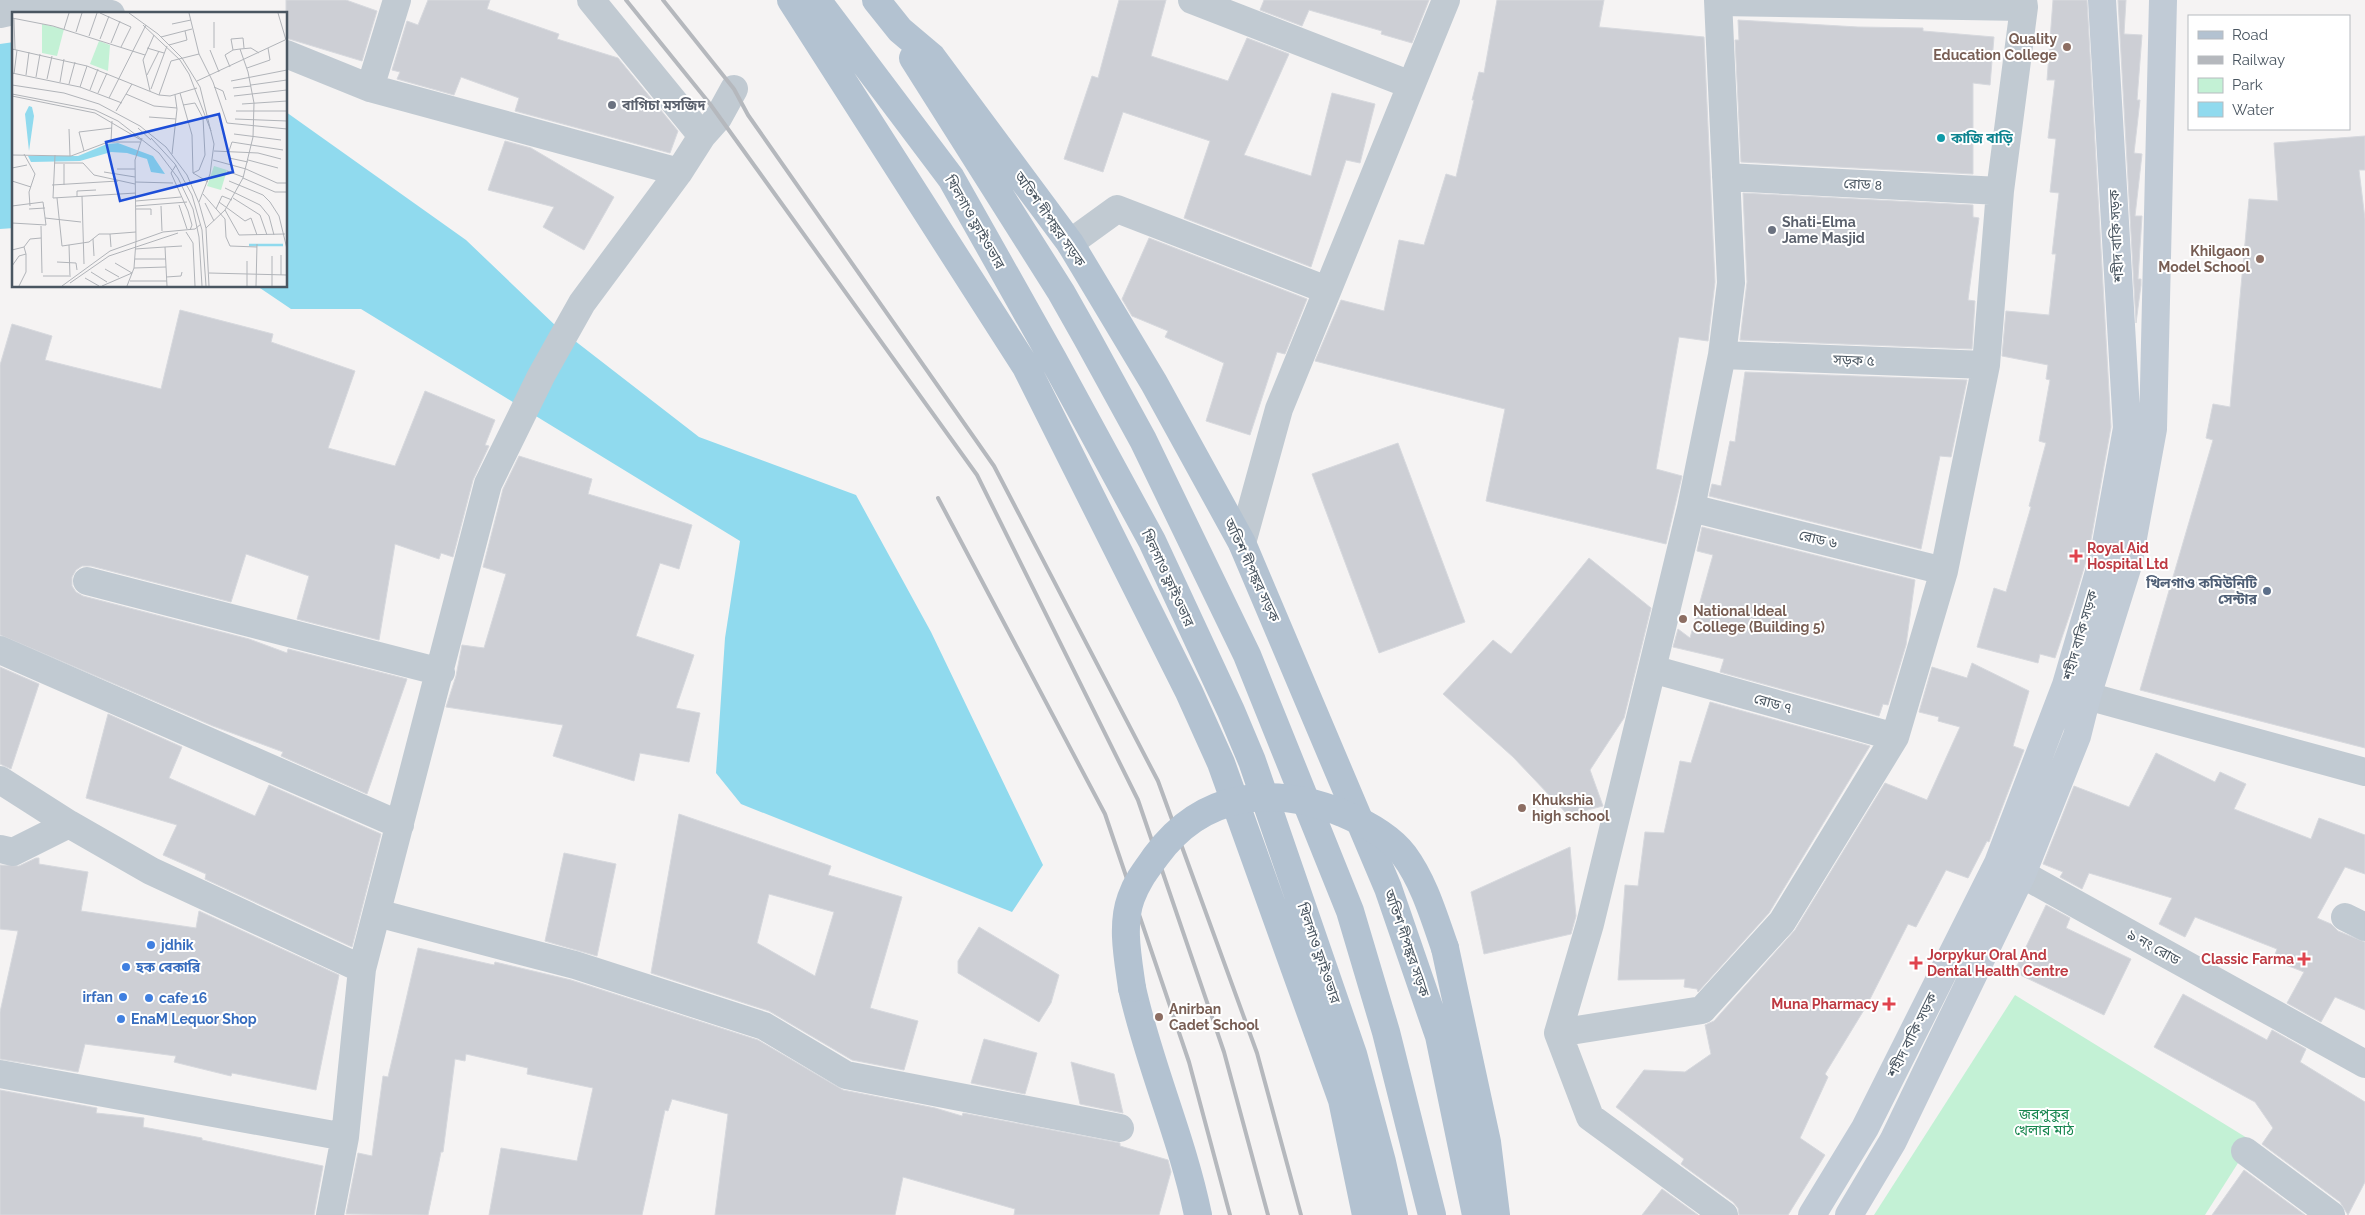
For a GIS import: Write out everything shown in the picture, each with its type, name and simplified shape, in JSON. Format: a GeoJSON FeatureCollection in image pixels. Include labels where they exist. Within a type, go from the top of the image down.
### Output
{"type":"FeatureCollection","features":[{"type":"Feature","properties":{"kind":"main road"},"geometry":{"type":"LineString","coordinates":[[791,0],[1026,367],[1190,692],[1221,763],[1342,1100],[1366,1215]]}},
{"type":"Feature","properties":{"kind":"main road","name":"খিলগাও ফ্লাইওভার"},"geometry":{"type":"LineString","coordinates":[[817,0],[951,178],[1152,541],[1231,711],[1252,761],[1353,1054],[1394,1215]]}},
{"type":"Feature","properties":{"kind":"main road","name":"অতিশ দীপঙ্কর সড়ক"},"geometry":{"type":"LineString","coordinates":[[876,0],[900,30],[932,57],[1070,243],[1154,383],[1242,543],[1391,897],[1439,1036],[1476,1215]]}},
{"type":"Feature","properties":{"kind":"main road"},"geometry":{"type":"LineString","coordinates":[[900,30],[916,63],[1061,292],[1087,338],[1143,440],[1247,655],[1292,762],[1350,911],[1386,1032],[1432,1215]]}},
{"type":"Feature","properties":{"kind":"main road"},"geometry":{"type":"LineString","coordinates":[[1198,1215],[1178,1136],[1147,1047],[1132,988],[1127,950],[1130,900],[1139,878],[1165,844],[1186,825],[1225,804],[1259,797],[1303,800],[1359,820],[1378,832],[1403,854],[1419,880],[1445,948],[1460,1011],[1487,1142],[1496,1215]]}},
{"type":"Feature","properties":{"kind":"street"},"geometry":{"type":"LineString","coordinates":[[370,88],[397,0]]}},
{"type":"Feature","properties":{"kind":"street"},"geometry":{"type":"LineString","coordinates":[[591,0],[702,136]]}},
{"type":"Feature","properties":{"kind":"street"},"geometry":{"type":"LineString","coordinates":[[1192,0],[1411,85]]}},
{"type":"Feature","properties":{"kind":"street"},"geometry":{"type":"LineString","coordinates":[[1242,543],[1279,410],[1446,0]]}},
{"type":"Feature","properties":{"kind":"street","name":"শহীদ বাকি সড়ক"},"geometry":{"type":"LineString","coordinates":[[1812,1215],[1866,1128],[1998,863],[2066,684],[2104,555],[2127,428],[2102,0]]}},
{"type":"Feature","properties":{"kind":"street","name":"শহীদ বাকি সড়ক"},"geometry":{"type":"LineString","coordinates":[[1849,1215],[1893,1141],[2022,874],[2077,736],[2087,696],[2128,565],[2153,429],[2163,0]]}},
{"type":"Feature","properties":{"kind":"street"},"geometry":{"type":"LineString","coordinates":[[1558,1033],[1702,1010],[1782,922],[1895,737],[1944,571],[1986,365],[2000,191],[2023,3],[1718,1],[1731,283],[1722,355],[1691,508],[1590,924],[1558,1033],[1590,1117],[1724,1215]]}},
{"type":"Feature","properties":{"kind":"street"},"geometry":{"type":"LineString","coordinates":[[0,14],[49,3],[103,12]]}},
{"type":"Feature","properties":{"kind":"street"},"geometry":{"type":"LineString","coordinates":[[288,55],[370,88],[679,172]]}},
{"type":"Feature","properties":{"kind":"street"},"geometry":{"type":"LineString","coordinates":[[330,1215],[345,1137],[362,969],[441,672],[488,484],[541,376],[582,302],[679,172],[702,136],[718,118],[734,89]]}},
{"type":"Feature","properties":{"kind":"street","name":"রোড ৪"},"geometry":{"type":"LineString","coordinates":[[1726,177],[2000,191]]}},
{"type":"Feature","properties":{"kind":"street"},"geometry":{"type":"LineString","coordinates":[[1070,243],[1117,209],[1327,290]]}},
{"type":"Feature","properties":{"kind":"street","name":"সড়ক ৫"},"geometry":{"type":"LineString","coordinates":[[1722,355],[1986,365]]}},
{"type":"Feature","properties":{"kind":"street","name":"রোড ৬"},"geometry":{"type":"LineString","coordinates":[[1691,508],[1944,571]]}},
{"type":"Feature","properties":{"kind":"street"},"geometry":{"type":"LineString","coordinates":[[86,581],[441,672]]}},
{"type":"Feature","properties":{"kind":"street"},"geometry":{"type":"LineString","coordinates":[[0,650],[400,825]]}},
{"type":"Feature","properties":{"kind":"street","name":"রোড ৭"},"geometry":{"type":"LineString","coordinates":[[1652,668],[1895,737]]}},
{"type":"Feature","properties":{"kind":"street"},"geometry":{"type":"LineString","coordinates":[[2087,696],[2365,772]]}},
{"type":"Feature","properties":{"kind":"street"},"geometry":{"type":"LineString","coordinates":[[0,780],[69,824],[151,872],[362,969]]}},
{"type":"Feature","properties":{"kind":"street"},"geometry":{"type":"LineString","coordinates":[[0,849],[13,852],[69,824]]}},
{"type":"Feature","properties":{"kind":"street","name":"৯ নং রোড"},"geometry":{"type":"LineString","coordinates":[[2022,874],[2365,1064]]}},
{"type":"Feature","properties":{"kind":"street"},"geometry":{"type":"LineString","coordinates":[[377,913],[576,965],[764,1026],[846,1075],[1120,1128]]}},
{"type":"Feature","properties":{"kind":"street"},"geometry":{"type":"LineString","coordinates":[[0,1074],[345,1137]]}},
{"type":"Feature","properties":{"kind":"street"},"geometry":{"type":"LineString","coordinates":[[2245,1151],[2331,1215]]}},
{"type":"Feature","properties":{"kind":"green space","name":"জরপুকুর খেলার মাঠ"},"geometry":{"type":"Polygon","coordinates":[[[2015,995],[2252,1141],[2205,1215],[1874,1215],[2015,995]]]}},
{"type":"Feature","properties":{"kind":"water"},"geometry":{"type":"Polygon","coordinates":[[[12,42],[12,228],[0,229],[0,44],[12,42]]]}},
{"type":"Feature","properties":{"kind":"water"},"geometry":{"type":"Polygon","coordinates":[[[288,113],[466,240],[557,327],[699,437],[856,495],[931,632],[1043,865],[1012,912],[741,804],[716,773],[725,638],[740,541],[361,309],[291,309],[260,288],[288,288],[288,113]]]}},
{"type":"Feature","properties":{"kind":"building"},"geometry":{"type":"Polygon","coordinates":[[[286,0],[346,0],[377,11],[362,61],[288,39],[288,12],[286,12],[286,0]]]}},
{"type":"Feature","properties":{"kind":"building"},"geometry":{"type":"Polygon","coordinates":[[[428,0],[490,0],[487,9],[559,34],[557,39],[618,58],[678,131],[670,153],[515,111],[519,98],[461,77],[454,95],[397,79],[400,72],[392,70],[407,21],[418,25],[428,0]]]}},
{"type":"Feature","properties":{"kind":"building"},"geometry":{"type":"Polygon","coordinates":[[[1119,0],[1166,0],[1151,56],[1228,81],[1247,38],[1289,54],[1244,155],[1311,176],[1332,93],[1375,104],[1360,163],[1346,160],[1311,267],[1184,218],[1210,141],[1123,112],[1103,172],[1064,159],[1092,76],[1098,78],[1119,0]]]}},
{"type":"Feature","properties":{"kind":"building"},"geometry":{"type":"Polygon","coordinates":[[[1264,0],[1429,0],[1412,43],[1381,34],[1382,31],[1309,10],[1302,26],[1260,10],[1264,0]]]}},
{"type":"Feature","properties":{"kind":"building"},"geometry":{"type":"Polygon","coordinates":[[[1497,0],[1604,0],[1599,27],[1704,37],[1715,282],[1708,341],[1679,337],[1656,469],[1682,476],[1666,544],[1486,501],[1505,409],[1315,361],[1341,300],[1384,311],[1399,240],[1424,245],[1446,174],[1456,177],[1479,72],[1484,73],[1497,0]]]}},
{"type":"Feature","properties":{"kind":"building"},"geometry":{"type":"Polygon","coordinates":[[[2053,0],[2087,0],[2111,427],[2089,551],[2073,605],[2055,658],[2040,654],[2038,663],[1977,647],[1994,588],[2006,592],[2031,507],[2029,506],[2046,443],[2039,441],[2050,380],[2046,379],[2048,365],[2002,356],[2006,311],[2049,315],[2056,254],[2052,254],[2059,193],[2050,192],[2056,139],[2048,138],[2055,80],[2047,80],[2053,0]]]}},
{"type":"Feature","properties":{"kind":"building"},"geometry":{"type":"Polygon","coordinates":[[[2118,0],[2126,0],[2124,34],[2142,35],[2137,100],[2140,100],[2134,153],[2142,154],[2135,216],[2142,216],[2138,279],[2141,279],[2141,285],[2136,323],[2118,0]]]}},
{"type":"Feature","properties":{"kind":"building"},"geometry":{"type":"Polygon","coordinates":[[[1738,20],[1858,27],[1923,28],[1923,31],[1994,37],[1990,85],[1973,83],[1973,174],[1741,162],[1735,40],[1739,40],[1738,20]]]}},
{"type":"Feature","properties":{"kind":"building"},"geometry":{"type":"Polygon","coordinates":[[[2365,136],[2365,170],[2359,170],[2365,219],[2365,748],[2140,690],[2213,440],[2206,438],[2213,404],[2230,407],[2249,199],[2278,201],[2274,143],[2365,136]]]}},
{"type":"Feature","properties":{"kind":"building"},"geometry":{"type":"Polygon","coordinates":[[[505,141],[531,148],[614,197],[584,250],[543,227],[554,207],[488,190],[505,141]]]}},
{"type":"Feature","properties":{"kind":"building"},"geometry":{"type":"Polygon","coordinates":[[[1743,193],[1973,205],[1973,217],[1979,218],[1968,300],[1975,301],[1972,349],[1740,340],[1747,282],[1743,193]]]}},
{"type":"Feature","properties":{"kind":"building"},"geometry":{"type":"Polygon","coordinates":[[[1149,238],[1307,299],[1285,354],[1277,352],[1250,435],[1206,421],[1224,363],[1165,337],[1168,331],[1132,316],[1122,299],[1149,238]]]}},
{"type":"Feature","properties":{"kind":"building"},"geometry":{"type":"Polygon","coordinates":[[[180,310],[273,334],[271,342],[355,371],[328,448],[395,466],[425,391],[495,420],[485,445],[489,446],[473,480],[453,557],[441,553],[439,559],[395,544],[379,640],[297,619],[309,576],[246,554],[231,602],[91,566],[82,566],[76,570],[72,577],[72,586],[76,592],[83,596],[249,639],[287,653],[288,649],[407,679],[367,794],[281,756],[283,752],[213,726],[0,635],[0,365],[12,324],[52,336],[45,360],[161,389],[180,310]]]}},
{"type":"Feature","properties":{"kind":"building"},"geometry":{"type":"Polygon","coordinates":[[[1745,372],[1967,380],[1951,457],[1940,456],[1921,549],[1709,496],[1712,484],[1721,486],[1730,441],[1735,442],[1745,372]]]}},
{"type":"Feature","properties":{"kind":"building"},"geometry":{"type":"Polygon","coordinates":[[[1398,443],[1465,622],[1379,653],[1312,474],[1398,443]]]}},
{"type":"Feature","properties":{"kind":"building"},"geometry":{"type":"Polygon","coordinates":[[[519,456],[592,479],[588,494],[692,525],[679,569],[660,563],[636,636],[694,655],[676,708],[700,713],[689,762],[640,753],[634,781],[553,756],[563,725],[446,707],[456,676],[462,645],[484,648],[506,574],[483,567],[503,489],[519,456]]]}},
{"type":"Feature","properties":{"kind":"building"},"geometry":{"type":"Polygon","coordinates":[[[1702,527],[1915,580],[1906,645],[1888,705],[1883,704],[1879,716],[1720,672],[1724,659],[1673,647],[1678,629],[1690,638],[1713,555],[1697,551],[1702,527]]]}},
{"type":"Feature","properties":{"kind":"building"},"geometry":{"type":"Polygon","coordinates":[[[1589,558],[1651,608],[1624,718],[1590,770],[1603,806],[1568,815],[1513,757],[1443,694],[1493,640],[1511,654],[1589,558]]]}},
{"type":"Feature","properties":{"kind":"building"},"geometry":{"type":"Polygon","coordinates":[[[1972,663],[2029,691],[2013,746],[2024,750],[1989,842],[1987,841],[1968,878],[1946,870],[1916,927],[1908,924],[1867,1005],[1825,1074],[1828,1077],[1800,1138],[1825,1155],[1788,1215],[1739,1215],[1738,1208],[1733,1202],[1681,1164],[1684,1159],[1616,1107],[1644,1070],[1685,1072],[1711,1054],[1705,1025],[1714,1021],[1795,930],[1885,783],[1927,800],[1960,727],[1938,721],[1939,717],[1919,712],[1932,667],[1967,678],[1972,663]]]}},
{"type":"Feature","properties":{"kind":"building"},"geometry":{"type":"Polygon","coordinates":[[[0,667],[39,684],[11,769],[0,764],[0,667]]]}},
{"type":"Feature","properties":{"kind":"building"},"geometry":{"type":"Polygon","coordinates":[[[1710,702],[1870,746],[1769,913],[1698,992],[1697,989],[1684,987],[1685,979],[1618,980],[1625,885],[1638,886],[1645,832],[1664,833],[1680,761],[1691,763],[1710,702]]]}},
{"type":"Feature","properties":{"kind":"building"},"geometry":{"type":"Polygon","coordinates":[[[108,714],[182,747],[169,778],[255,816],[269,785],[381,834],[352,947],[205,879],[206,874],[163,855],[177,825],[86,798],[108,714]]]}},
{"type":"Feature","properties":{"kind":"building"},"geometry":{"type":"Polygon","coordinates":[[[2156,753],[2215,782],[2220,772],[2246,784],[2234,809],[2311,839],[2319,818],[2365,835],[2365,874],[2345,867],[2317,918],[2331,924],[2338,931],[2365,942],[2365,1010],[2335,997],[2321,1022],[2287,1003],[2304,972],[2273,960],[2277,949],[2195,917],[2185,937],[2159,924],[2172,898],[2089,873],[2082,889],[2060,877],[2063,872],[2043,864],[2074,786],[2129,807],[2156,753]]]}},
{"type":"Feature","properties":{"kind":"building"},"geometry":{"type":"Polygon","coordinates":[[[679,814],[831,866],[828,875],[902,897],[870,1008],[918,1021],[904,1070],[852,1060],[769,1011],[651,973],[679,814]],[[769,894],[757,943],[815,976],[834,912],[769,894]]]}},
{"type":"Feature","properties":{"kind":"building"},"geometry":{"type":"Polygon","coordinates":[[[1570,847],[1576,916],[1571,934],[1484,954],[1471,892],[1570,847]]]}},
{"type":"Feature","properties":{"kind":"building"},"geometry":{"type":"Polygon","coordinates":[[[564,853],[616,864],[597,956],[545,941],[564,853]]]}},
{"type":"Feature","properties":{"kind":"building"},"geometry":{"type":"Polygon","coordinates":[[[39,858],[39,864],[88,872],[81,911],[196,928],[199,911],[339,975],[316,1090],[232,1073],[231,1076],[174,1062],[176,1056],[85,1044],[78,1072],[0,1059],[0,1012],[18,931],[0,929],[0,865],[19,866],[39,858]]]}},
{"type":"Feature","properties":{"kind":"building"},"geometry":{"type":"Polygon","coordinates":[[[2046,905],[2070,918],[2066,928],[2131,959],[2104,1015],[2014,972],[2046,905]]]}},
{"type":"Feature","properties":{"kind":"building"},"geometry":{"type":"Polygon","coordinates":[[[979,927],[1059,975],[1051,1003],[1039,1022],[958,973],[958,961],[979,927]]]}},
{"type":"Feature","properties":{"kind":"building"},"geometry":{"type":"Polygon","coordinates":[[[418,948],[494,965],[495,962],[571,980],[758,1040],[843,1090],[935,1108],[962,1116],[963,1113],[1120,1143],[1120,1146],[1168,1160],[1171,1172],[1159,1215],[1014,1215],[1015,1209],[903,1177],[895,1215],[715,1215],[728,1114],[672,1099],[668,1111],[665,1110],[642,1215],[489,1215],[501,1148],[577,1161],[593,1088],[527,1074],[528,1068],[466,1054],[465,1061],[455,1059],[443,1152],[441,1152],[428,1215],[346,1214],[358,1153],[372,1156],[383,1076],[388,1077],[418,948]]]}},
{"type":"Feature","properties":{"kind":"building"},"geometry":{"type":"Polygon","coordinates":[[[2183,994],[2267,1040],[2272,1030],[2306,1049],[2300,1062],[2365,1102],[2365,1182],[2348,1215],[2340,1202],[2262,1144],[2273,1128],[2255,1102],[2154,1047],[2183,994]]]}},
{"type":"Feature","properties":{"kind":"building"},"geometry":{"type":"Polygon","coordinates":[[[984,1039],[1037,1053],[1025,1094],[971,1083],[984,1039]]]}},
{"type":"Feature","properties":{"kind":"building"},"geometry":{"type":"Polygon","coordinates":[[[1071,1062],[1114,1074],[1123,1113],[1080,1104],[1071,1062]]]}},
{"type":"Feature","properties":{"kind":"building"},"geometry":{"type":"Polygon","coordinates":[[[0,1090],[97,1108],[96,1113],[144,1118],[143,1127],[202,1138],[202,1140],[323,1166],[314,1215],[0,1215],[0,1090]]]}},
{"type":"Feature","properties":{"kind":"building"},"geometry":{"type":"Polygon","coordinates":[[[2244,1170],[2305,1215],[2212,1215],[2244,1170]]]}},
{"type":"Feature","properties":{"kind":"building"},"geometry":{"type":"Polygon","coordinates":[[[1662,1189],[1698,1215],[1642,1215],[1662,1189]]]}},
{"type":"Feature","properties":{"kind":"railway"},"geometry":{"type":"LineString","coordinates":[[626,0],[710,104],[977,475],[1138,800],[1224,1052],[1268,1215]]}},
{"type":"Feature","properties":{"kind":"railway"},"geometry":{"type":"LineString","coordinates":[[663,0],[734,89],[748,115],[994,466],[1158,781],[1257,1053],[1301,1215]]}},
{"type":"Feature","properties":{"kind":"railway"},"geometry":{"type":"LineString","coordinates":[[938,498],[1105,814],[1189,1062],[1230,1215]]}},
{"type":"Feature","properties":{"kind":"place","name":"Quality Education College"},"geometry":{"type":"Point","coordinates":[2067,47]}},
{"type":"Feature","properties":{"kind":"place","name":"বাগিচা মসজিদ"},"geometry":{"type":"Point","coordinates":[612,105]}},
{"type":"Feature","properties":{"kind":"place","name":"কাজি বাড়ি"},"geometry":{"type":"Point","coordinates":[1941,138]}},
{"type":"Feature","properties":{"kind":"place","name":"Shati-Elma Jame Masjid"},"geometry":{"type":"Point","coordinates":[1772,230]}},
{"type":"Feature","properties":{"kind":"place","name":"Khilgaon Model School"},"geometry":{"type":"Point","coordinates":[2260,259]}},
{"type":"Feature","properties":{"kind":"place","name":"Royal Aid Hospital Ltd"},"geometry":{"type":"Point","coordinates":[2076,556]}},
{"type":"Feature","properties":{"kind":"place","name":"খিলগাও কমিউনিটি সেন্টার"},"geometry":{"type":"Point","coordinates":[2267,591]}},
{"type":"Feature","properties":{"kind":"place","name":"National Ideal College (Building 5)"},"geometry":{"type":"Point","coordinates":[1683,619]}},
{"type":"Feature","properties":{"kind":"place","name":"Khukshia high school"},"geometry":{"type":"Point","coordinates":[1522,808]}},
{"type":"Feature","properties":{"kind":"place","name":"jdhik"},"geometry":{"type":"Point","coordinates":[151,945]}},
{"type":"Feature","properties":{"kind":"place","name":"Classic Farma"},"geometry":{"type":"Point","coordinates":[2304,959]}},
{"type":"Feature","properties":{"kind":"place","name":"Jorpykur Oral And Dental Health Centre"},"geometry":{"type":"Point","coordinates":[1916,963]}},
{"type":"Feature","properties":{"kind":"place","name":"হক বেকারি"},"geometry":{"type":"Point","coordinates":[126,967]}},
{"type":"Feature","properties":{"kind":"place","name":"irfan"},"geometry":{"type":"Point","coordinates":[123,997]}},
{"type":"Feature","properties":{"kind":"place","name":"cafe 16"},"geometry":{"type":"Point","coordinates":[149,998]}},
{"type":"Feature","properties":{"kind":"place","name":"Muna Pharmacy"},"geometry":{"type":"Point","coordinates":[1889,1004]}},
{"type":"Feature","properties":{"kind":"place","name":"Anirban Cadet School"},"geometry":{"type":"Point","coordinates":[1159,1017]}},
{"type":"Feature","properties":{"kind":"place","name":"EnaM Lequor Shop"},"geometry":{"type":"Point","coordinates":[121,1019]}}]}
